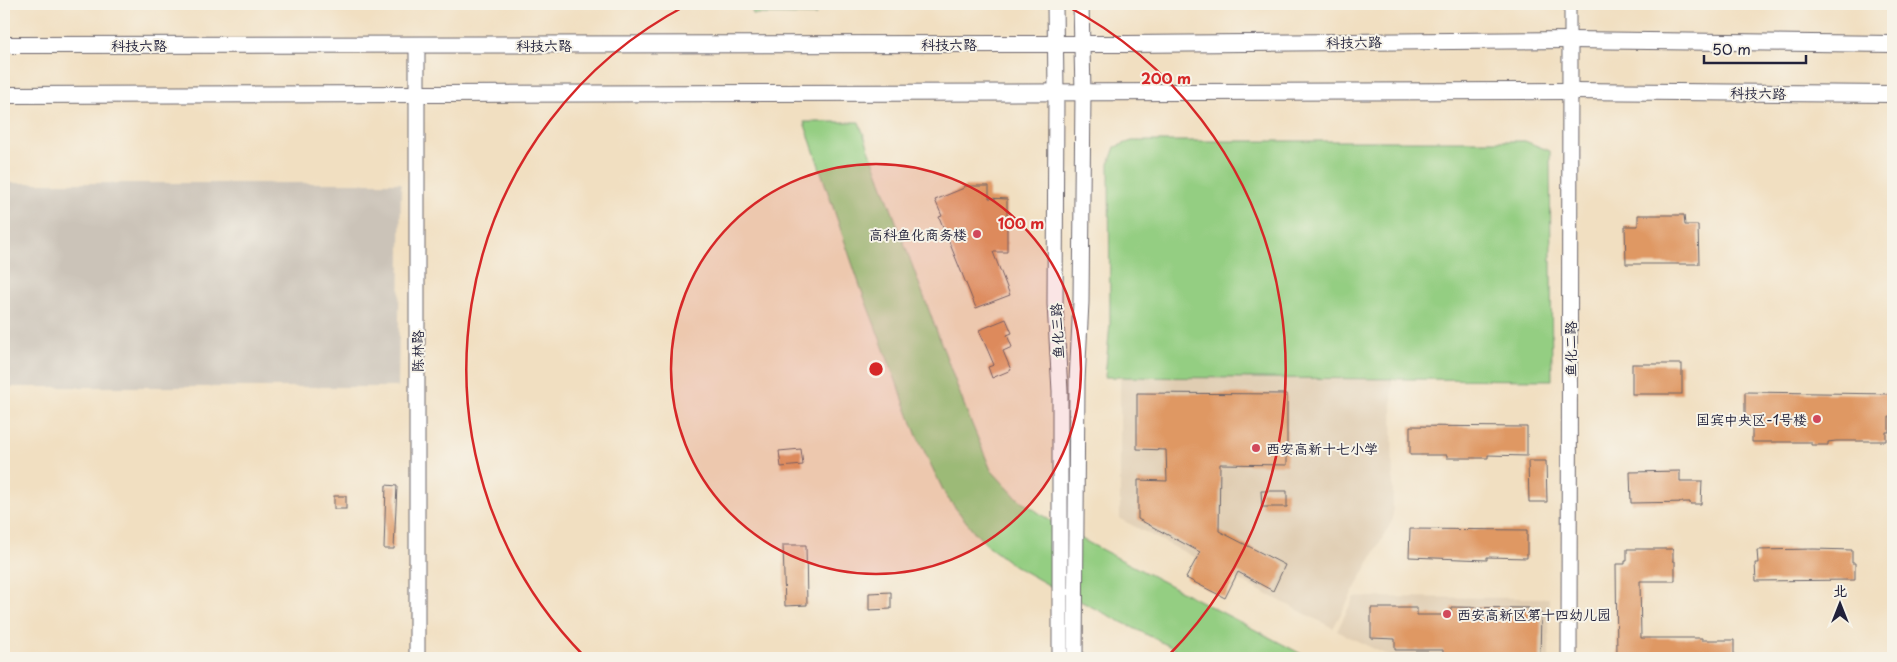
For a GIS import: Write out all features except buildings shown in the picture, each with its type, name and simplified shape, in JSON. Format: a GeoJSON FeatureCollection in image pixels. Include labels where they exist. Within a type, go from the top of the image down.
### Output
{"type":"FeatureCollection","features":[{"type":"Feature","properties":{"kind":"main road","name":"科技六路"},"geometry":{"type":"LineString","coordinates":[[4,45],[1081,44],[1570,40],[1893,44]]}},
{"type":"Feature","properties":{"kind":"main road","name":"科技六路"},"geometry":{"type":"LineString","coordinates":[[4,95],[1570,91],[1893,94]]}},
{"type":"Feature","properties":{"kind":"street","name":"鱼化三路"},"geometry":{"type":"LineString","coordinates":[[1055,4],[1055,304],[1060,391],[1060,658]]}},
{"type":"Feature","properties":{"kind":"street","name":"鱼化三路"},"geometry":{"type":"LineString","coordinates":[[1074,658],[1077,381],[1081,302],[1081,4]]}},
{"type":"Feature","properties":{"kind":"street"},"geometry":{"type":"LineString","coordinates":[[1570,4],[1570,40]]}},
{"type":"Feature","properties":{"kind":"street","name":"鱼化二路"},"geometry":{"type":"LineString","coordinates":[[1569,658],[1570,40]]}},
{"type":"Feature","properties":{"kind":"street","name":"陈林路"},"geometry":{"type":"LineString","coordinates":[[417,45],[418,658]]}},
{"type":"Feature","properties":{"kind":"shaded area"},"geometry":{"type":"Polygon","coordinates":[[[4,183],[401,183],[398,387],[4,387],[4,183]]]}},
{"type":"Feature","properties":{"kind":"shaded area","name":"西安高新十七小学"},"geometry":{"type":"Polygon","coordinates":[[[1120,376],[1392,377],[1393,519],[1333,628],[1120,519],[1120,376]]]}},
{"type":"Feature","properties":{"kind":"shaded area","name":"西安高新区第十四幼儿园"},"geometry":{"type":"Polygon","coordinates":[[[1354,597],[1549,598],[1549,658],[1393,658],[1337,631],[1354,597]]]}},
{"type":"Feature","properties":{"kind":"green space"},"geometry":{"type":"Polygon","coordinates":[[[749,4],[812,4],[816,15],[753,14],[749,4]]]}},
{"type":"Feature","properties":{"kind":"green space"},"geometry":{"type":"Polygon","coordinates":[[[804,122],[859,122],[966,410],[991,470],[1016,497],[1055,524],[1054,588],[1013,565],[988,546],[946,496],[917,436],[861,289],[804,122]]]}},
{"type":"Feature","properties":{"kind":"green space"},"geometry":{"type":"Polygon","coordinates":[[[1132,141],[1525,141],[1550,151],[1552,380],[1105,377],[1110,324],[1109,164],[1115,147],[1132,141]]]}},
{"type":"Feature","properties":{"kind":"green space"},"geometry":{"type":"Polygon","coordinates":[[[1068,532],[1309,658],[1193,658],[1068,595],[1068,532]]]}},
{"type":"Feature","properties":{"kind":"place","name":"高科鱼化商务楼"},"geometry":{"type":"Point","coordinates":[977,234]}},
{"type":"Feature","properties":{"kind":"place","name":"国宾中央区-1号楼"},"geometry":{"type":"Point","coordinates":[1817,419]}},
{"type":"Feature","properties":{"kind":"place","name":"西安高新十七小学"},"geometry":{"type":"Point","coordinates":[1256,448]}},
{"type":"Feature","properties":{"kind":"place","name":"西安高新区第十四幼儿园"},"geometry":{"type":"Point","coordinates":[1447,614]}}]}
